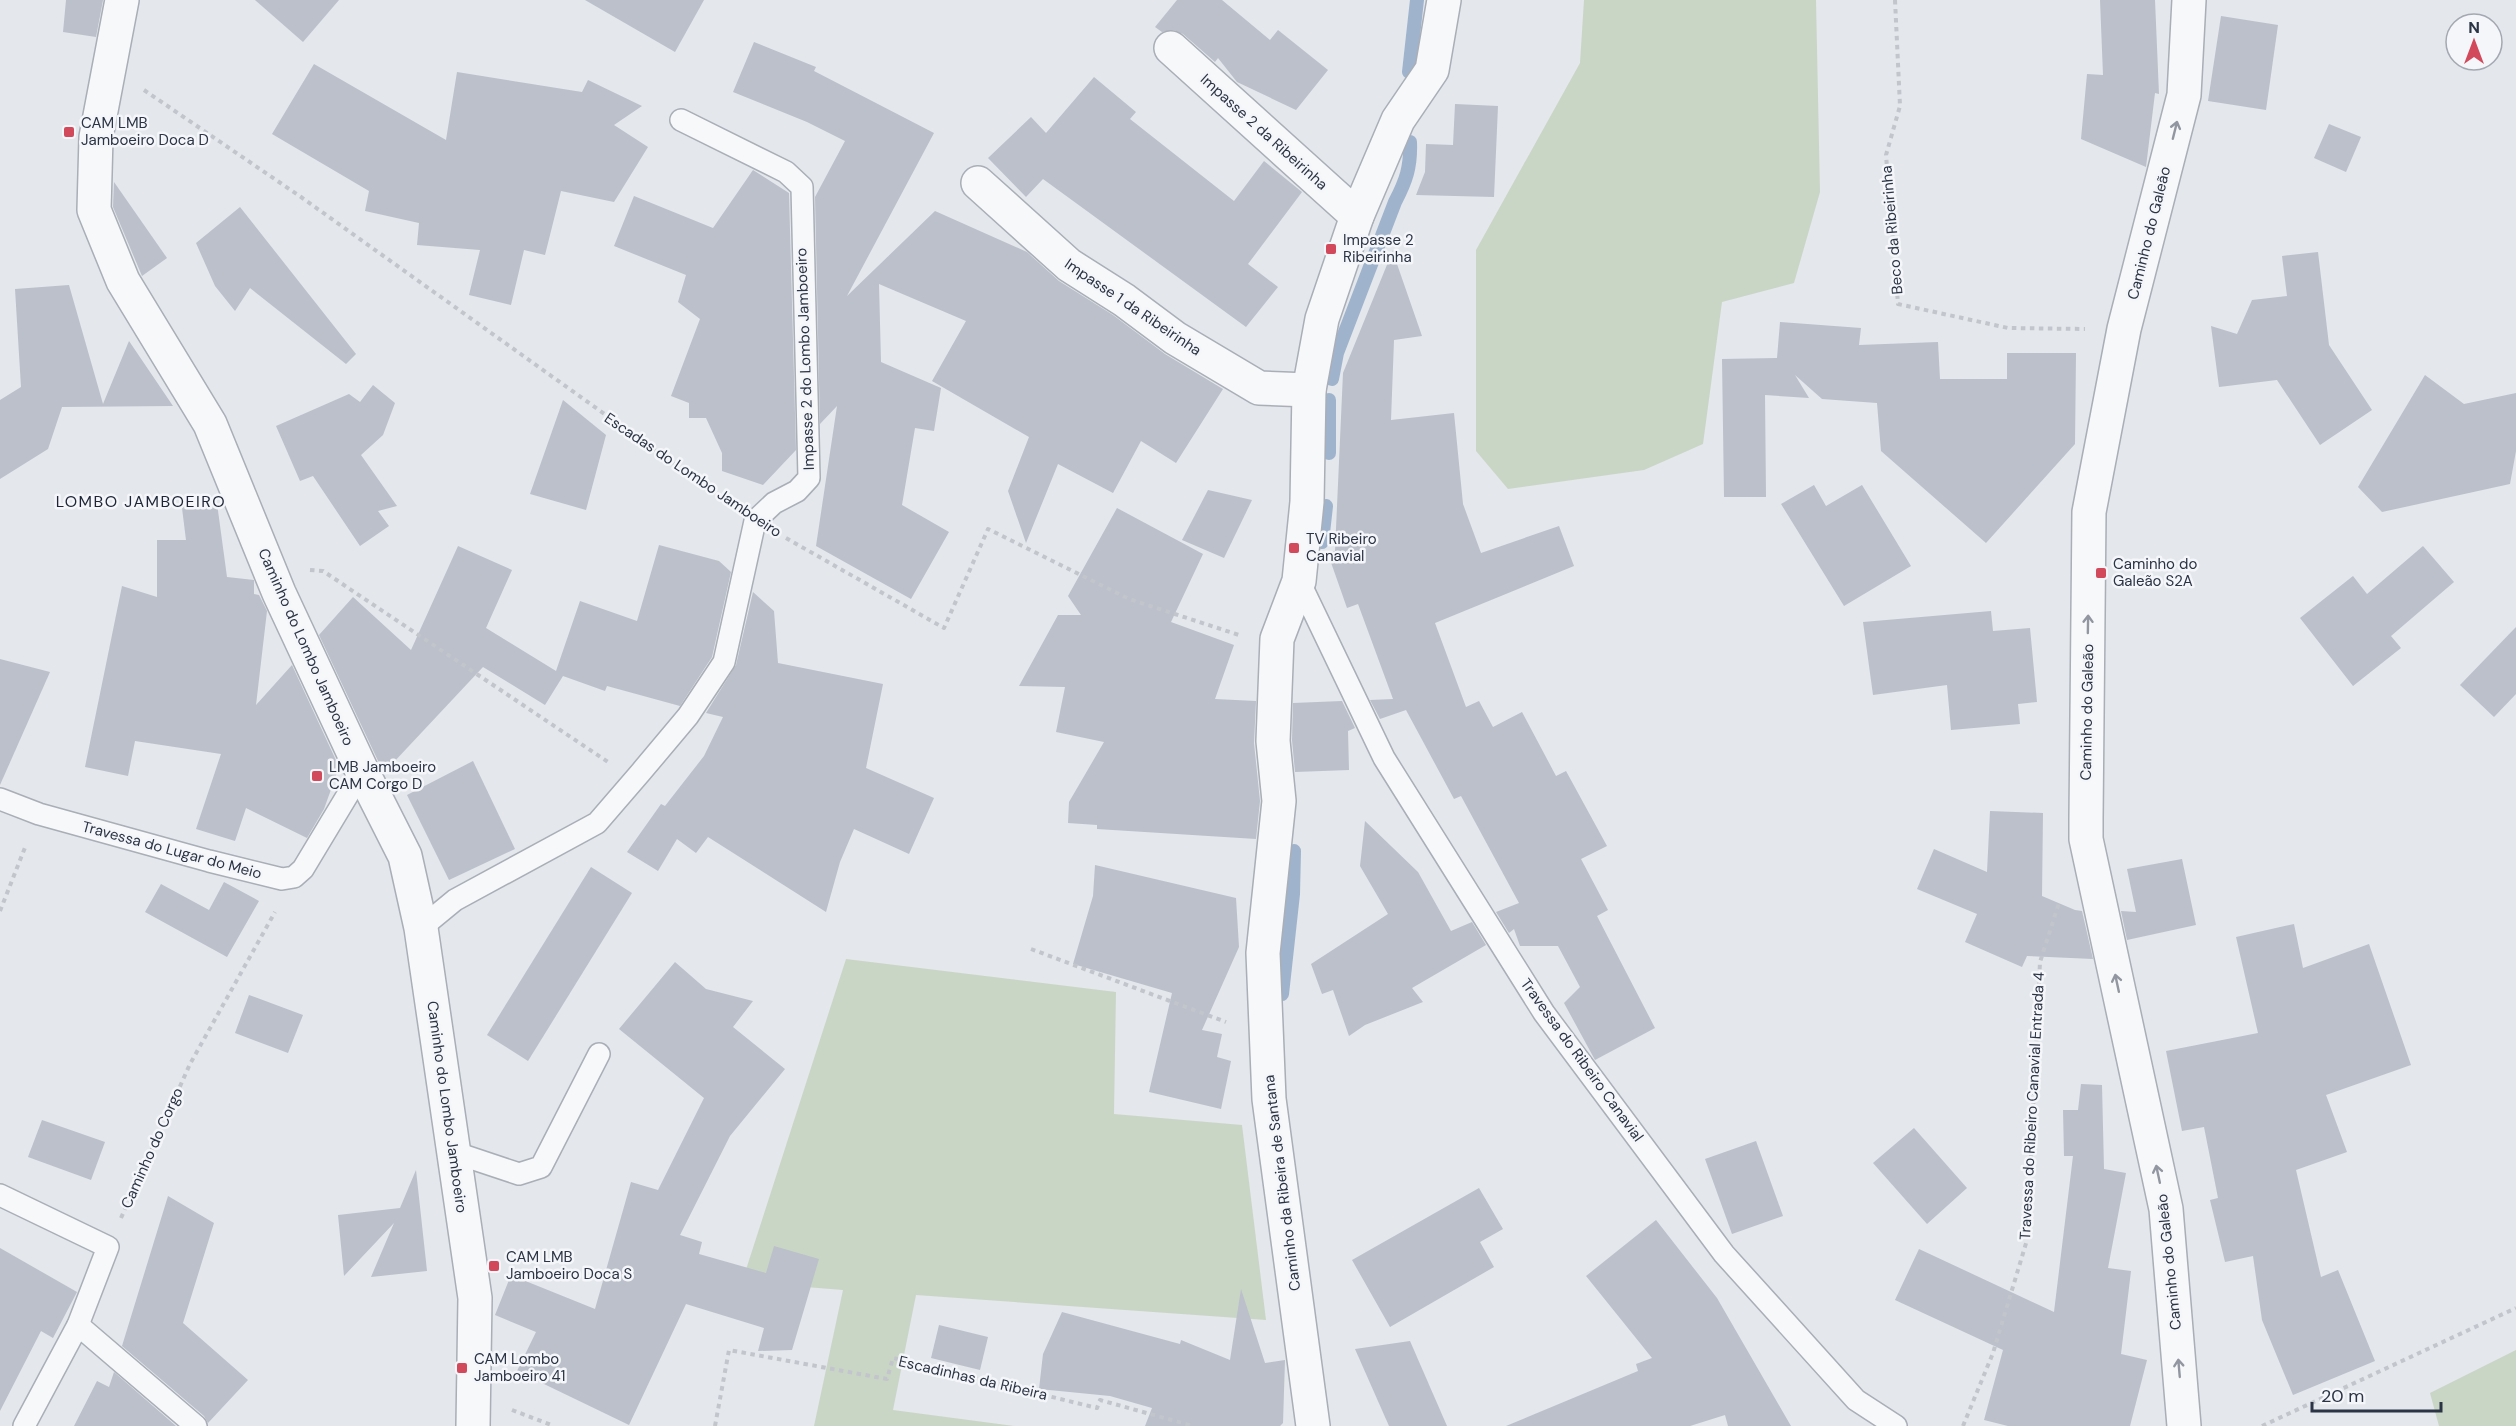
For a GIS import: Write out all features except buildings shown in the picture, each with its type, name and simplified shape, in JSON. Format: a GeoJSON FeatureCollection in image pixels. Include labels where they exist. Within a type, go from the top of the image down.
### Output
{"type":"FeatureCollection","features":[{"type":"Feature","properties":{"kind":"street","name":"Caminho do Lombo Jamboeiro"},"geometry":{"type":"LineString","coordinates":[[122,0],[96,137],[94,210],[123,281],[210,424],[271,568],[279,593],[362,771],[405,856],[421,928],[475,1298],[473,1426]]}},
{"type":"Feature","properties":{"kind":"street","name":"Caminho da Ribeira de Santana"},"geometry":{"type":"LineString","coordinates":[[1313,1426],[1269,1099],[1266,1037],[1263,953],[1279,801],[1273,741],[1277,639],[1299,581],[1307,502],[1309,390],[1322,319],[1357,216],[1398,120],[1432,70],[1444,0]]}},
{"type":"Feature","properties":{"kind":"street","name":"Caminho do Galeão"},"geometry":{"type":"LineString","coordinates":[[2184,1426],[2166,1209],[2086,839],[2089,512],[2124,329],[2184,94],[2189,0]]}},
{"type":"Feature","properties":{"kind":"street","name":"Impasse 2 da Ribeirinha"},"geometry":{"type":"LineString","coordinates":[[1171,48],[1357,216]]}},
{"type":"Feature","properties":{"kind":"street","name":"Impasse 1 da Ribeirinha"},"geometry":{"type":"LineString","coordinates":[[978,183],[1069,265],[1124,300],[1175,338],[1259,388],[1309,390]]}},
{"type":"Feature","properties":{"kind":"lane","name":"Impasse 2 do Lombo Jamboeiro"},"geometry":{"type":"LineString","coordinates":[[681,120],[786,172],[802,188],[809,478],[797,491],[774,503],[755,520]]}},
{"type":"Feature","properties":{"kind":"lane"},"geometry":{"type":"LineString","coordinates":[[421,928],[455,900],[597,823],[688,716],[724,662],[755,520]]}},
{"type":"Feature","properties":{"kind":"lane","name":"Travessa do Ribeiro Canavial"},"geometry":{"type":"LineString","coordinates":[[1299,581],[1384,758],[1544,1013],[1724,1254],[1856,1400],[1896,1426]]}},
{"type":"Feature","properties":{"kind":"lane"},"geometry":{"type":"LineString","coordinates":[[294,877],[303,869],[362,771]]}},
{"type":"Feature","properties":{"kind":"lane","name":"Travessa do Lugar do Meio"},"geometry":{"type":"LineString","coordinates":[[0,800],[39,814],[261,876],[294,877]]}},
{"type":"Feature","properties":{"kind":"lane"},"geometry":{"type":"LineString","coordinates":[[453,1152],[519,1174],[541,1167],[599,1054]]}},
{"type":"Feature","properties":{"kind":"lane"},"geometry":{"type":"LineString","coordinates":[[0,1195],[108,1247],[78,1325],[24,1426]]}},
{"type":"Feature","properties":{"kind":"lane"},"geometry":{"type":"LineString","coordinates":[[78,1325],[196,1426]]}},
{"type":"Feature","properties":{"kind":"path","name":"Beco da Ribeirinha"},"geometry":{"type":"LineString","coordinates":[[1895,0],[1900,106],[1886,155],[1898,304],[2008,328],[2124,329]]}},
{"type":"Feature","properties":{"kind":"path","name":"Escadas do Lombo Jamboeiro"},"geometry":{"type":"LineString","coordinates":[[108,66],[291,190],[536,367],[755,520],[944,628],[988,529],[1129,599],[1277,648]]}},
{"type":"Feature","properties":{"kind":"path"},"geometry":{"type":"LineString","coordinates":[[271,568],[323,571],[635,779]]}},
{"type":"Feature","properties":{"kind":"path"},"geometry":{"type":"LineString","coordinates":[[0,911],[39,814]]}},
{"type":"Feature","properties":{"kind":"path","name":"Caminho do Corgo"},"geometry":{"type":"LineString","coordinates":[[108,1247],[190,1064],[294,877]]}},
{"type":"Feature","properties":{"kind":"path","name":"Travessa do Ribeiro Canavial Entrada 4"},"geometry":{"type":"LineString","coordinates":[[1963,1426],[1993,1353],[2027,1240],[2040,962],[2061,896]]}},
{"type":"Feature","properties":{"kind":"path"},"geometry":{"type":"LineString","coordinates":[[1031,949],[1266,1037]]}},
{"type":"Feature","properties":{"kind":"path"},"geometry":{"type":"LineString","coordinates":[[2262,1426],[2516,1308]]}},
{"type":"Feature","properties":{"kind":"path","name":"Escadinhas da Ribeira"},"geometry":{"type":"LineString","coordinates":[[715,1426],[729,1350],[887,1379],[893,1358],[1097,1408],[1100,1400],[1193,1426]]}},
{"type":"Feature","properties":{"kind":"green space"},"geometry":{"type":"Polygon","coordinates":[[[1584,0],[1816,0],[1820,192],[1794,283],[1722,302],[1703,444],[1644,470],[1508,489],[1476,451],[1476,250],[1580,63],[1584,0]]]}},
{"type":"Feature","properties":{"kind":"green space"},"geometry":{"type":"Polygon","coordinates":[[[846,959],[1116,992],[1114,1114],[1242,1125],[1266,1320],[916,1295],[893,1410],[1014,1426],[814,1426],[843,1290],[742,1282],[846,959]]]}},
{"type":"Feature","properties":{"kind":"green space"},"geometry":{"type":"Polygon","coordinates":[[[2516,1350],[2516,1426],[2439,1426],[2430,1393],[2516,1350]]]}},
{"type":"Feature","properties":{"kind":"waterway"},"geometry":{"type":"LineString","coordinates":[[1409,72],[1417,0]]}},
{"type":"Feature","properties":{"kind":"waterway"},"geometry":{"type":"LineString","coordinates":[[1332,379],[1337,353],[1405,180],[1410,159],[1410,142]]}},
{"type":"Feature","properties":{"kind":"waterway"},"geometry":{"type":"LineString","coordinates":[[1329,400],[1329,453]]}},
{"type":"Feature","properties":{"kind":"waterway"},"geometry":{"type":"LineString","coordinates":[[1322,542],[1326,506]]}},
{"type":"Feature","properties":{"kind":"waterway"},"geometry":{"type":"LineString","coordinates":[[1282,994],[1293,894],[1294,851]]}},
{"type":"Feature","properties":{"kind":"place","name":"CAM LMB Jamboeiro Doca D"},"geometry":{"type":"Point","coordinates":[69,132]}},
{"type":"Feature","properties":{"kind":"place","name":"Impasse 2 Ribeirinha"},"geometry":{"type":"Point","coordinates":[1331,249]}},
{"type":"Feature","properties":{"kind":"place","name":"TV Ribeiro Canavial"},"geometry":{"type":"Point","coordinates":[1294,548]}},
{"type":"Feature","properties":{"kind":"place","name":"Caminho do Galeão S2A"},"geometry":{"type":"Point","coordinates":[2101,573]}},
{"type":"Feature","properties":{"kind":"place","name":"LMB Jamboeiro CAM Corgo D"},"geometry":{"type":"Point","coordinates":[317,776]}},
{"type":"Feature","properties":{"kind":"place","name":"CAM LMB Jamboeiro Doca S"},"geometry":{"type":"Point","coordinates":[494,1266]}},
{"type":"Feature","properties":{"kind":"place","name":"CAM Lombo Jamboeiro 41"},"geometry":{"type":"Point","coordinates":[462,1368]}},
{"type":"Feature","properties":{"kind":"district","name":"LOMBO JAMBOEIRO"},"geometry":{"type":"Point","coordinates":[141,501]}}]}
